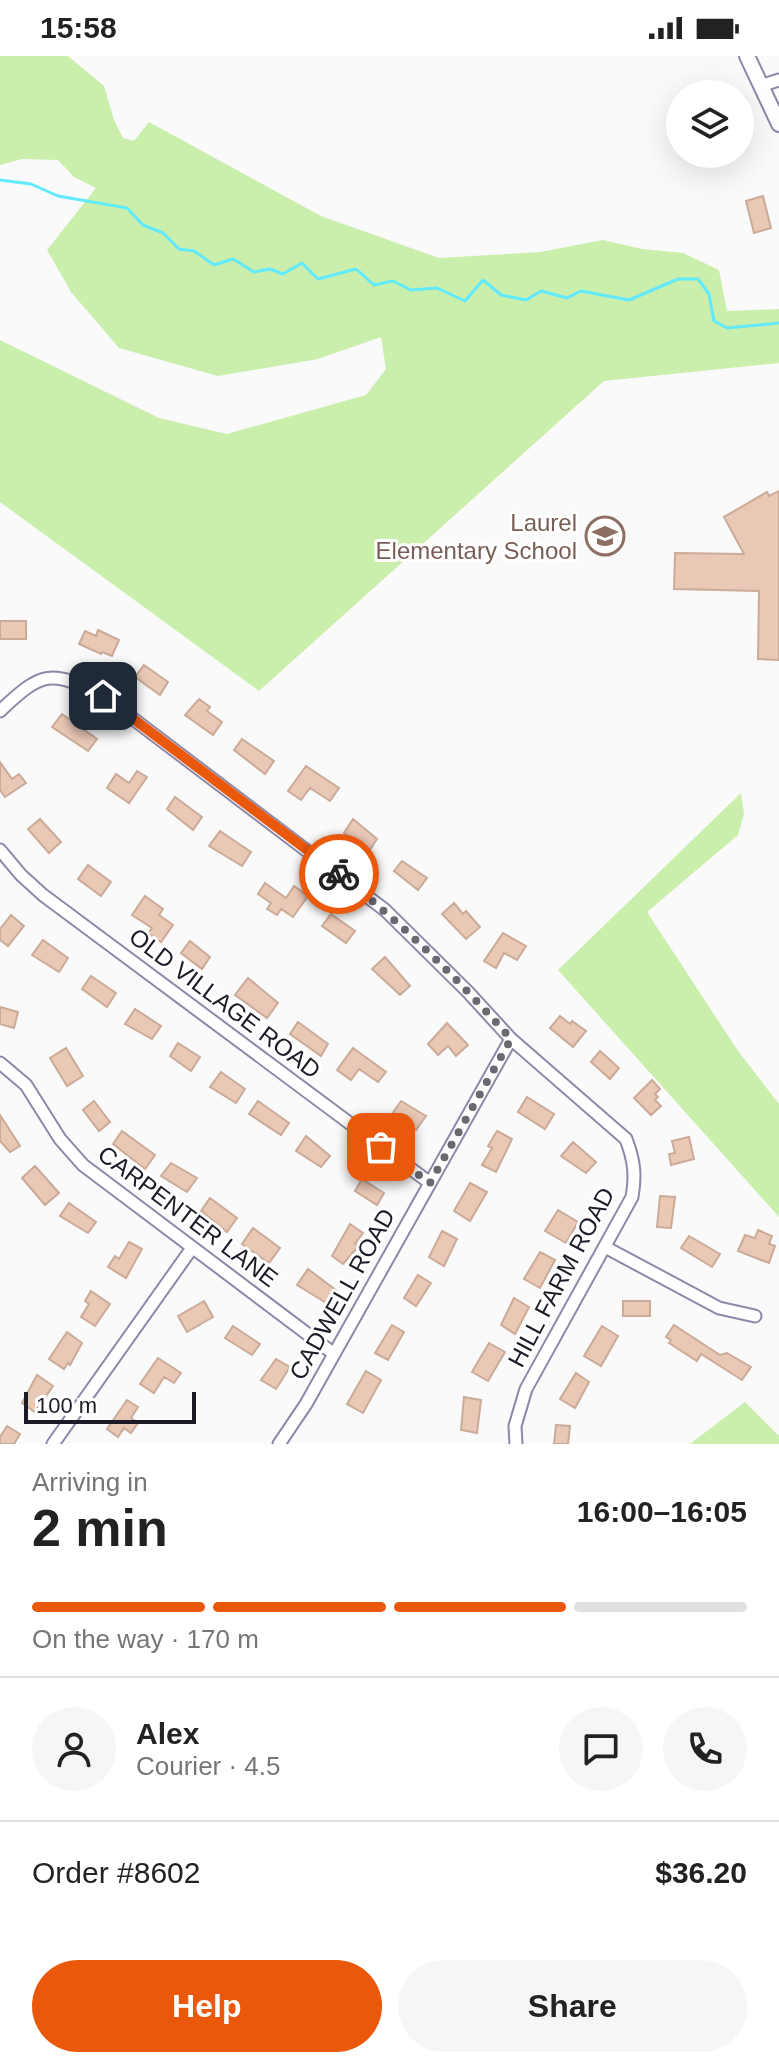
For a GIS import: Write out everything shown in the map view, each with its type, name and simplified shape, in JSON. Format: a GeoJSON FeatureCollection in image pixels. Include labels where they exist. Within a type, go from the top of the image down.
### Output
{"type":"FeatureCollection","features":[{"type":"Feature","properties":{"kind":"street"},"geometry":{"type":"LineString","coordinates":[[747,56],[760,86],[775,104],[779,124]]}},
{"type":"Feature","properties":{"kind":"street"},"geometry":{"type":"LineString","coordinates":[[760,86],[779,80]]}},
{"type":"Feature","properties":{"kind":"street","name":"HILL FARM ROAD"},"geometry":{"type":"LineString","coordinates":[[0,711],[25,687],[49,678],[69,679],[103,696],[385,910],[511,1039],[626,1139],[634,1159],[632,1197],[526,1389],[515,1426],[516,1444]]}},
{"type":"Feature","properties":{"kind":"street","name":"OLD VILLAGE ROAD"},"geometry":{"type":"LineString","coordinates":[[0,850],[43,895],[430,1183]]}},
{"type":"Feature","properties":{"kind":"street","name":"CADWELL ROAD"},"geometry":{"type":"LineString","coordinates":[[279,1444],[306,1404],[511,1039]]}},
{"type":"Feature","properties":{"kind":"street","name":"CARPENTER LANE"},"geometry":{"type":"LineString","coordinates":[[0,1063],[26,1085],[60,1139],[83,1165],[334,1354]]}},
{"type":"Feature","properties":{"kind":"street"},"geometry":{"type":"LineString","coordinates":[[605,1247],[719,1308],[755,1316]]}},
{"type":"Feature","properties":{"kind":"street"},"geometry":{"type":"LineString","coordinates":[[53,1444],[192,1248]]}},
{"type":"Feature","properties":{"kind":"green space"},"geometry":{"type":"Polygon","coordinates":[[[0,56],[68,56],[104,86],[123,138],[134,141],[149,122],[321,216],[439,258],[540,252],[603,240],[642,249],[683,253],[719,270],[727,311],[779,309],[779,363],[604,381],[259,691],[0,502],[0,340],[159,418],[227,434],[366,395],[386,369],[381,337],[318,359],[218,376],[119,348],[71,292],[47,250],[96,188],[74,177],[58,160],[22,159],[0,165],[0,56]]]}},
{"type":"Feature","properties":{"kind":"green space"},"geometry":{"type":"Polygon","coordinates":[[[741,793],[744,814],[738,835],[647,912],[738,1051],[779,1104],[779,1217],[558,970],[741,793]]]}},
{"type":"Feature","properties":{"kind":"green space"},"geometry":{"type":"Polygon","coordinates":[[[745,1402],[779,1436],[779,1444],[690,1444],[745,1402]]]}},
{"type":"Feature","properties":{"kind":"building"},"geometry":{"type":"Polygon","coordinates":[[[763,196],[771,228],[754,233],[746,201],[763,196]]]}},
{"type":"Feature","properties":{"kind":"building"},"geometry":{"type":"Polygon","coordinates":[[[779,491],[779,660],[758,659],[759,591],[674,589],[675,553],[744,554],[724,517],[767,492],[769,496],[779,491]]]}},
{"type":"Feature","properties":{"kind":"building"},"geometry":{"type":"Polygon","coordinates":[[[0,621],[26,621],[26,639],[0,639],[0,621]]]}},
{"type":"Feature","properties":{"kind":"building"},"geometry":{"type":"Polygon","coordinates":[[[98,630],[119,640],[112,656],[79,644],[85,631],[96,636],[98,630]]]}},
{"type":"Feature","properties":{"kind":"building"},"geometry":{"type":"Polygon","coordinates":[[[144,665],[168,682],[160,695],[135,677],[144,665]]]}},
{"type":"Feature","properties":{"kind":"building"},"geometry":{"type":"Polygon","coordinates":[[[199,699],[210,707],[207,711],[222,722],[213,735],[185,715],[199,699]]]}},
{"type":"Feature","properties":{"kind":"building"},"geometry":{"type":"Polygon","coordinates":[[[62,714],[97,739],[88,751],[52,727],[62,714]]]}},
{"type":"Feature","properties":{"kind":"building"},"geometry":{"type":"Polygon","coordinates":[[[242,739],[274,761],[265,774],[234,750],[242,739]]]}},
{"type":"Feature","properties":{"kind":"building"},"geometry":{"type":"Polygon","coordinates":[[[0,762],[12,779],[19,774],[26,783],[5,797],[0,790],[0,762]]]}},
{"type":"Feature","properties":{"kind":"building"},"geometry":{"type":"Polygon","coordinates":[[[306,766],[339,788],[330,801],[310,788],[301,800],[288,791],[306,766]]]}},
{"type":"Feature","properties":{"kind":"building"},"geometry":{"type":"Polygon","coordinates":[[[137,771],[147,777],[129,803],[107,788],[116,774],[129,783],[137,771]]]}},
{"type":"Feature","properties":{"kind":"building"},"geometry":{"type":"Polygon","coordinates":[[[175,797],[202,817],[193,830],[167,809],[175,797]]]}},
{"type":"Feature","properties":{"kind":"building"},"geometry":{"type":"Polygon","coordinates":[[[40,819],[61,842],[49,853],[28,829],[40,819]]]}},
{"type":"Feature","properties":{"kind":"building"},"geometry":{"type":"Polygon","coordinates":[[[353,819],[377,839],[369,851],[344,833],[353,819]]]}},
{"type":"Feature","properties":{"kind":"building"},"geometry":{"type":"Polygon","coordinates":[[[220,831],[251,852],[242,866],[209,846],[220,831]]]}},
{"type":"Feature","properties":{"kind":"building"},"geometry":{"type":"Polygon","coordinates":[[[402,861],[427,878],[418,890],[394,871],[402,861]]]}},
{"type":"Feature","properties":{"kind":"building"},"geometry":{"type":"Polygon","coordinates":[[[88,865],[111,882],[101,896],[78,879],[88,865]]]}},
{"type":"Feature","properties":{"kind":"building"},"geometry":{"type":"Polygon","coordinates":[[[265,883],[286,898],[294,886],[308,896],[293,917],[281,909],[277,915],[267,909],[271,903],[258,894],[265,883]]]}},
{"type":"Feature","properties":{"kind":"building"},"geometry":{"type":"Polygon","coordinates":[[[145,896],[163,909],[159,915],[173,925],[161,942],[148,933],[152,928],[132,915],[145,896]]]}},
{"type":"Feature","properties":{"kind":"building"},"geometry":{"type":"Polygon","coordinates":[[[454,903],[480,927],[466,939],[442,914],[454,903]]]}},
{"type":"Feature","properties":{"kind":"building"},"geometry":{"type":"Polygon","coordinates":[[[331,914],[355,931],[346,943],[322,926],[331,914]]]}},
{"type":"Feature","properties":{"kind":"building"},"geometry":{"type":"Polygon","coordinates":[[[11,915],[24,926],[8,946],[0,940],[0,929],[11,915]]]}},
{"type":"Feature","properties":{"kind":"building"},"geometry":{"type":"Polygon","coordinates":[[[503,933],[526,946],[517,960],[504,953],[496,968],[484,961],[503,933]]]}},
{"type":"Feature","properties":{"kind":"building"},"geometry":{"type":"Polygon","coordinates":[[[43,940],[68,958],[59,972],[32,955],[43,940]]]}},
{"type":"Feature","properties":{"kind":"building"},"geometry":{"type":"Polygon","coordinates":[[[190,941],[210,957],[202,969],[181,953],[190,941]]]}},
{"type":"Feature","properties":{"kind":"building"},"geometry":{"type":"Polygon","coordinates":[[[385,957],[410,986],[400,995],[372,969],[385,957]]]}},
{"type":"Feature","properties":{"kind":"building"},"geometry":{"type":"Polygon","coordinates":[[[91,976],[116,993],[107,1007],[82,989],[91,976]]]}},
{"type":"Feature","properties":{"kind":"building"},"geometry":{"type":"Polygon","coordinates":[[[248,978],[278,1003],[267,1018],[235,995],[248,978]]]}},
{"type":"Feature","properties":{"kind":"building"},"geometry":{"type":"Polygon","coordinates":[[[0,1007],[18,1012],[14,1028],[0,1024],[0,1007]]]}},
{"type":"Feature","properties":{"kind":"building"},"geometry":{"type":"Polygon","coordinates":[[[135,1009],[161,1026],[152,1039],[125,1024],[135,1009]]]}},
{"type":"Feature","properties":{"kind":"building"},"geometry":{"type":"Polygon","coordinates":[[[560,1016],[586,1031],[573,1047],[550,1028],[560,1016]]]}},
{"type":"Feature","properties":{"kind":"building"},"geometry":{"type":"Polygon","coordinates":[[[298,1022],[328,1044],[321,1056],[290,1034],[298,1022]]]}},
{"type":"Feature","properties":{"kind":"building"},"geometry":{"type":"Polygon","coordinates":[[[447,1023],[468,1045],[456,1056],[448,1046],[438,1055],[428,1044],[447,1023]]]}},
{"type":"Feature","properties":{"kind":"building"},"geometry":{"type":"Polygon","coordinates":[[[178,1043],[200,1057],[191,1071],[170,1056],[178,1043]]]}},
{"type":"Feature","properties":{"kind":"building"},"geometry":{"type":"Polygon","coordinates":[[[66,1048],[83,1076],[67,1086],[50,1058],[66,1048]]]}},
{"type":"Feature","properties":{"kind":"building"},"geometry":{"type":"Polygon","coordinates":[[[353,1048],[386,1072],[378,1082],[359,1069],[351,1080],[337,1070],[353,1048]]]}},
{"type":"Feature","properties":{"kind":"building"},"geometry":{"type":"Polygon","coordinates":[[[600,1051],[619,1068],[610,1079],[591,1062],[600,1051]]]}},
{"type":"Feature","properties":{"kind":"building"},"geometry":{"type":"Polygon","coordinates":[[[221,1072],[245,1089],[236,1103],[210,1087],[221,1072]]]}},
{"type":"Feature","properties":{"kind":"building"},"geometry":{"type":"Polygon","coordinates":[[[652,1080],[660,1089],[655,1094],[658,1097],[655,1100],[661,1106],[651,1115],[634,1098],[652,1080]]]}},
{"type":"Feature","properties":{"kind":"building"},"geometry":{"type":"Polygon","coordinates":[[[527,1097],[554,1114],[545,1129],[518,1112],[527,1097]]]}},
{"type":"Feature","properties":{"kind":"building"},"geometry":{"type":"Polygon","coordinates":[[[94,1101],[110,1122],[99,1131],[83,1110],[94,1101]]]}},
{"type":"Feature","properties":{"kind":"building"},"geometry":{"type":"Polygon","coordinates":[[[258,1101],[289,1123],[281,1135],[249,1114],[258,1101]]]}},
{"type":"Feature","properties":{"kind":"building"},"geometry":{"type":"Polygon","coordinates":[[[401,1101],[426,1116],[416,1130],[392,1114],[401,1101]]]}},
{"type":"Feature","properties":{"kind":"building"},"geometry":{"type":"Polygon","coordinates":[[[0,1115],[20,1146],[10,1152],[0,1141],[0,1115]]]}},
{"type":"Feature","properties":{"kind":"building"},"geometry":{"type":"Polygon","coordinates":[[[122,1131],[155,1155],[145,1169],[113,1144],[122,1131]]]}},
{"type":"Feature","properties":{"kind":"building"},"geometry":{"type":"Polygon","coordinates":[[[497,1131],[512,1139],[496,1172],[482,1165],[497,1131]]]}},
{"type":"Feature","properties":{"kind":"building"},"geometry":{"type":"Polygon","coordinates":[[[306,1136],[330,1156],[321,1167],[296,1151],[306,1136]]]}},
{"type":"Feature","properties":{"kind":"building"},"geometry":{"type":"Polygon","coordinates":[[[689,1137],[694,1159],[671,1165],[669,1154],[675,1153],[672,1141],[689,1137]]]}},
{"type":"Feature","properties":{"kind":"building"},"geometry":{"type":"Polygon","coordinates":[[[573,1142],[596,1162],[586,1173],[561,1156],[573,1142]]]}},
{"type":"Feature","properties":{"kind":"building"},"geometry":{"type":"Polygon","coordinates":[[[171,1163],[197,1178],[187,1192],[161,1176],[171,1163]]]}},
{"type":"Feature","properties":{"kind":"building"},"geometry":{"type":"Polygon","coordinates":[[[35,1166],[59,1193],[45,1205],[22,1178],[35,1166]]]}},
{"type":"Feature","properties":{"kind":"building"},"geometry":{"type":"Polygon","coordinates":[[[362,1179],[384,1193],[377,1205],[355,1191],[362,1179]]]}},
{"type":"Feature","properties":{"kind":"building"},"geometry":{"type":"Polygon","coordinates":[[[470,1183],[487,1192],[470,1221],[454,1211],[470,1183]]]}},
{"type":"Feature","properties":{"kind":"building"},"geometry":{"type":"Polygon","coordinates":[[[660,1196],[675,1197],[671,1228],[657,1227],[660,1196]]]}},
{"type":"Feature","properties":{"kind":"building"},"geometry":{"type":"Polygon","coordinates":[[[210,1198],[237,1218],[227,1232],[201,1211],[210,1198]]]}},
{"type":"Feature","properties":{"kind":"building"},"geometry":{"type":"Polygon","coordinates":[[[69,1203],[96,1222],[88,1233],[60,1216],[69,1203]]]}},
{"type":"Feature","properties":{"kind":"building"},"geometry":{"type":"Polygon","coordinates":[[[558,1210],[578,1222],[566,1243],[545,1231],[558,1210]]]}},
{"type":"Feature","properties":{"kind":"building"},"geometry":{"type":"Polygon","coordinates":[[[350,1224],[363,1233],[355,1244],[359,1246],[343,1264],[332,1256],[350,1224]]]}},
{"type":"Feature","properties":{"kind":"building"},"geometry":{"type":"Polygon","coordinates":[[[253,1228],[280,1248],[269,1263],[242,1244],[253,1228]]]}},
{"type":"Feature","properties":{"kind":"building"},"geometry":{"type":"Polygon","coordinates":[[[758,1230],[772,1236],[769,1244],[775,1246],[769,1263],[738,1251],[745,1235],[755,1238],[758,1230]]]}},
{"type":"Feature","properties":{"kind":"building"},"geometry":{"type":"Polygon","coordinates":[[[442,1231],[457,1239],[444,1266],[429,1257],[442,1231]]]}},
{"type":"Feature","properties":{"kind":"building"},"geometry":{"type":"Polygon","coordinates":[[[689,1236],[720,1254],[712,1267],[681,1248],[689,1236]]]}},
{"type":"Feature","properties":{"kind":"building"},"geometry":{"type":"Polygon","coordinates":[[[129,1242],[142,1249],[126,1278],[108,1267],[115,1256],[119,1259],[129,1242]]]}},
{"type":"Feature","properties":{"kind":"building"},"geometry":{"type":"Polygon","coordinates":[[[540,1252],[555,1260],[540,1288],[524,1279],[540,1252]]]}},
{"type":"Feature","properties":{"kind":"building"},"geometry":{"type":"Polygon","coordinates":[[[308,1269],[337,1291],[328,1304],[297,1285],[308,1269]]]}},
{"type":"Feature","properties":{"kind":"building"},"geometry":{"type":"Polygon","coordinates":[[[418,1275],[431,1283],[416,1306],[404,1298],[418,1275]]]}},
{"type":"Feature","properties":{"kind":"building"},"geometry":{"type":"Polygon","coordinates":[[[91,1291],[110,1304],[95,1326],[81,1317],[89,1304],[85,1301],[91,1291]]]}},
{"type":"Feature","properties":{"kind":"building"},"geometry":{"type":"Polygon","coordinates":[[[514,1298],[529,1307],[515,1334],[501,1325],[514,1298]]]}},
{"type":"Feature","properties":{"kind":"building"},"geometry":{"type":"Polygon","coordinates":[[[204,1301],[213,1317],[187,1332],[178,1316],[204,1301]]]}},
{"type":"Feature","properties":{"kind":"building"},"geometry":{"type":"Polygon","coordinates":[[[623,1301],[650,1301],[650,1316],[623,1316],[623,1301]]]}},
{"type":"Feature","properties":{"kind":"building"},"geometry":{"type":"Polygon","coordinates":[[[392,1325],[404,1332],[388,1360],[375,1353],[392,1325]]]}},
{"type":"Feature","properties":{"kind":"building"},"geometry":{"type":"Polygon","coordinates":[[[674,1325],[720,1355],[727,1353],[751,1367],[742,1380],[701,1354],[697,1361],[669,1343],[671,1340],[666,1337],[674,1325]]]}},
{"type":"Feature","properties":{"kind":"building"},"geometry":{"type":"Polygon","coordinates":[[[233,1326],[260,1344],[252,1355],[225,1338],[233,1326]]]}},
{"type":"Feature","properties":{"kind":"building"},"geometry":{"type":"Polygon","coordinates":[[[602,1326],[618,1336],[601,1366],[584,1356],[602,1326]]]}},
{"type":"Feature","properties":{"kind":"building"},"geometry":{"type":"Polygon","coordinates":[[[67,1332],[82,1343],[70,1365],[68,1363],[64,1369],[49,1359],[67,1332]]]}},
{"type":"Feature","properties":{"kind":"building"},"geometry":{"type":"Polygon","coordinates":[[[489,1343],[505,1352],[488,1381],[472,1372],[489,1343]]]}},
{"type":"Feature","properties":{"kind":"building"},"geometry":{"type":"Polygon","coordinates":[[[158,1358],[181,1373],[174,1383],[164,1377],[154,1393],[140,1384],[158,1358]]]}},
{"type":"Feature","properties":{"kind":"building"},"geometry":{"type":"Polygon","coordinates":[[[276,1359],[290,1367],[276,1389],[261,1380],[276,1359]]]}},
{"type":"Feature","properties":{"kind":"building"},"geometry":{"type":"Polygon","coordinates":[[[366,1371],[381,1380],[363,1413],[347,1404],[366,1371]]]}},
{"type":"Feature","properties":{"kind":"building"},"geometry":{"type":"Polygon","coordinates":[[[576,1373],[589,1382],[575,1408],[560,1399],[576,1373]]]}},
{"type":"Feature","properties":{"kind":"building"},"geometry":{"type":"Polygon","coordinates":[[[37,1375],[53,1386],[35,1412],[22,1403],[37,1375]]]}},
{"type":"Feature","properties":{"kind":"building"},"geometry":{"type":"Polygon","coordinates":[[[464,1397],[481,1400],[477,1433],[461,1430],[464,1397]]]}},
{"type":"Feature","properties":{"kind":"building"},"geometry":{"type":"Polygon","coordinates":[[[127,1400],[138,1407],[131,1418],[138,1423],[131,1433],[124,1428],[118,1437],[107,1429],[127,1400]]]}},
{"type":"Feature","properties":{"kind":"building"},"geometry":{"type":"Polygon","coordinates":[[[556,1425],[570,1426],[568,1444],[554,1444],[556,1425]]]}},
{"type":"Feature","properties":{"kind":"building"},"geometry":{"type":"Polygon","coordinates":[[[7,1426],[20,1434],[14,1444],[0,1444],[0,1437],[7,1426]]]}},
{"type":"Feature","properties":{"kind":"waterway"},"geometry":{"type":"LineString","coordinates":[[0,180],[31,184],[58,196],[127,208],[143,225],[163,233],[179,249],[194,251],[214,265],[233,259],[254,272],[270,269],[283,274],[302,263],[318,279],[356,269],[374,285],[393,281],[411,290],[437,288],[465,301],[483,280],[501,295],[526,300],[541,291],[567,298],[581,291],[629,300],[678,279],[698,279],[709,294],[714,321],[727,328],[779,323]]}},
{"type":"Feature","properties":{"kind":"way so far"},"geometry":{"type":"LineString","coordinates":[[339,874],[385,910],[511,1039],[430,1183],[381,1147]]}},
{"type":"Feature","properties":{"kind":"place","name":"Laurel Elementary School"},"geometry":{"type":"Point","coordinates":[605,536]}},
{"type":"Feature","properties":{"kind":"route"},"geometry":{"type":"LineString","coordinates":[[103,696],[339,874]]}}]}
